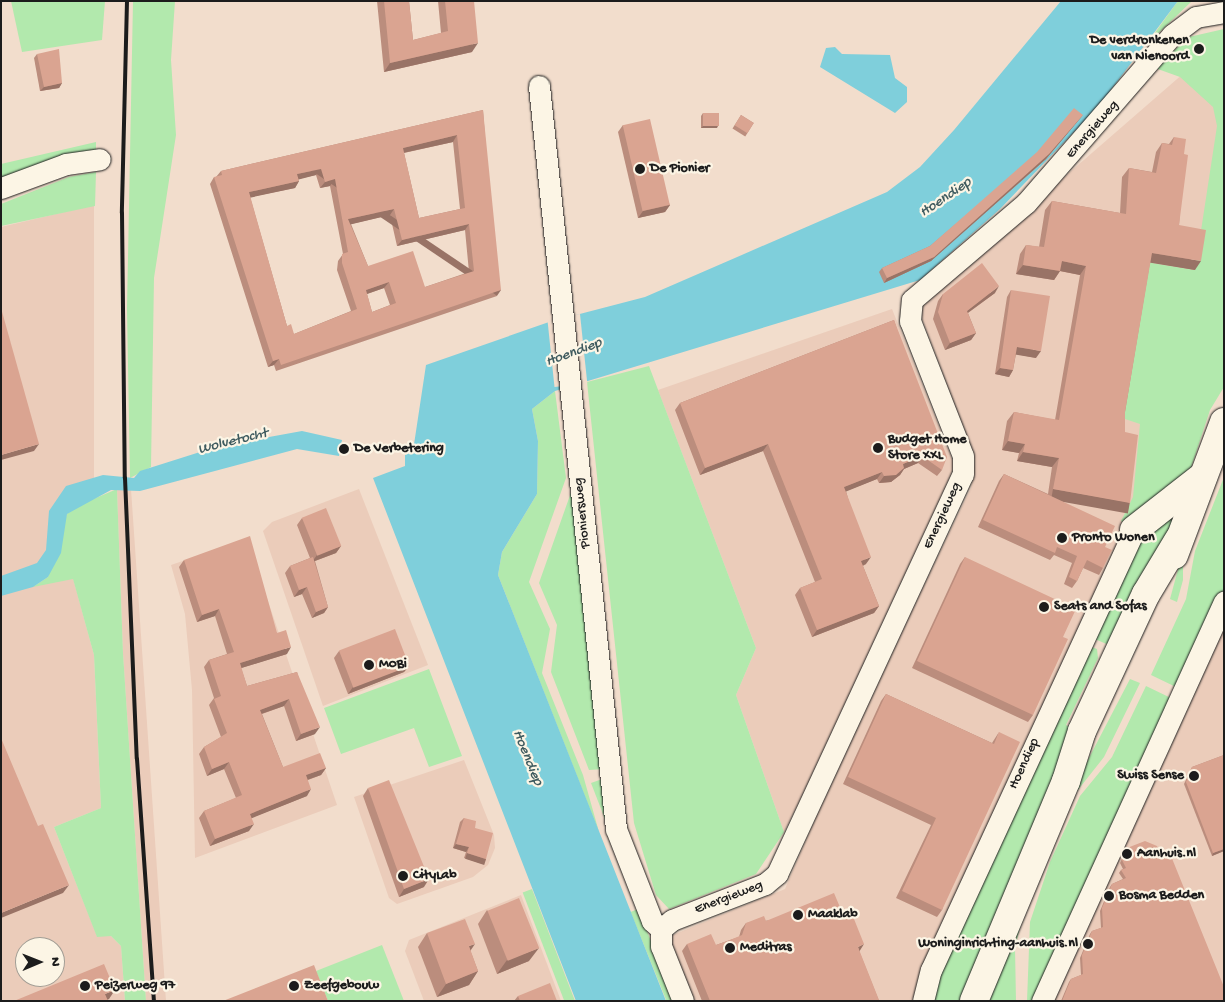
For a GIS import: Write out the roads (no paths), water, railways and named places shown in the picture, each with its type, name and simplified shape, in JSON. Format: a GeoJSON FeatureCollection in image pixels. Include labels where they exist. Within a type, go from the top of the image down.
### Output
{"type":"FeatureCollection","features":[{"type":"Feature","properties":{"kind":"main road"},"geometry":{"type":"LineString","coordinates":[[974,1001],[1066,781],[1090,714],[1146,594],[1179,539],[1224,422]]}},
{"type":"Feature","properties":{"kind":"main road"},"geometry":{"type":"LineString","coordinates":[[1134,530],[1204,475]]}},
{"type":"Feature","properties":{"kind":"street","name":"Energieweg"},"geometry":{"type":"LineString","coordinates":[[661,929],[672,920],[766,884],[777,874],[963,474],[963,456],[910,321],[912,300],[1026,203],[1172,35],[1196,17],[1224,12]]}},
{"type":"Feature","properties":{"kind":"street","name":"Pioniersweg"},"geometry":{"type":"LineString","coordinates":[[539,86],[616,829],[652,922],[661,929]]}},
{"type":"Feature","properties":{"kind":"street"},"geometry":{"type":"LineString","coordinates":[[1,188],[66,164],[100,159]]}},
{"type":"Feature","properties":{"kind":"street","name":"Hoendiep"},"geometry":{"type":"LineString","coordinates":[[923,1001],[931,970],[1134,530]]}},
{"type":"Feature","properties":{"kind":"street"},"geometry":{"type":"LineString","coordinates":[[1042,1001],[1224,602]]}},
{"type":"Feature","properties":{"kind":"street"},"geometry":{"type":"LineString","coordinates":[[661,929],[661,946],[683,1001]]}},
{"type":"Feature","properties":{"kind":"water"},"geometry":{"type":"Polygon","coordinates":[[[1061,1],[1178,1],[1098,107],[1000,209],[920,280],[555,391],[532,409],[538,441],[537,494],[502,552],[498,575],[666,1001],[576,1001],[373,478],[405,466],[405,455],[413,451],[426,365],[549,322],[645,297],[887,192],[920,167],[954,130],[1061,1]]]}},
{"type":"Feature","properties":{"kind":"water"},"geometry":{"type":"Polygon","coordinates":[[[835,47],[842,54],[890,55],[895,78],[907,87],[907,102],[895,113],[820,67],[826,48],[835,47]]]}},
{"type":"Feature","properties":{"kind":"water"},"geometry":{"type":"Polygon","coordinates":[[[302,431],[342,440],[339,456],[297,449],[140,491],[111,490],[67,514],[61,553],[48,577],[33,587],[1,596],[1,576],[37,563],[46,550],[49,511],[66,486],[103,475],[134,478],[140,471],[219,446],[302,431]]]}},
{"type":"Feature","properties":{"kind":"railway"},"geometry":{"type":"LineString","coordinates":[[127,1],[122,213],[125,478],[137,759],[154,1001]]}},
{"type":"Feature","properties":{"kind":"place","name":"De verdronkenen van Nienoord"},"geometry":{"type":"Point","coordinates":[1199,49]}},
{"type":"Feature","properties":{"kind":"place","name":"De Pionier"},"geometry":{"type":"Point","coordinates":[640,169]}},
{"type":"Feature","properties":{"kind":"place","name":"Budget Home Store XXL"},"geometry":{"type":"Point","coordinates":[878,448]}},
{"type":"Feature","properties":{"kind":"place","name":"De Verbetering"},"geometry":{"type":"Point","coordinates":[344,449]}},
{"type":"Feature","properties":{"kind":"place","name":"Pronto Wonen"},"geometry":{"type":"Point","coordinates":[1062,538]}},
{"type":"Feature","properties":{"kind":"place","name":"Seats and Sofas"},"geometry":{"type":"Point","coordinates":[1044,607]}},
{"type":"Feature","properties":{"kind":"place","name":"M0Bi"},"geometry":{"type":"Point","coordinates":[369,665]}},
{"type":"Feature","properties":{"kind":"place","name":"Swiss Sense"},"geometry":{"type":"Point","coordinates":[1194,776]}},
{"type":"Feature","properties":{"kind":"place","name":"Aanhuis.nl"},"geometry":{"type":"Point","coordinates":[1127,854]}},
{"type":"Feature","properties":{"kind":"place","name":"CityLab"},"geometry":{"type":"Point","coordinates":[403,876]}},
{"type":"Feature","properties":{"kind":"place","name":"Bosma Bedden"},"geometry":{"type":"Point","coordinates":[1109,896]}},
{"type":"Feature","properties":{"kind":"place","name":"Maaklab"},"geometry":{"type":"Point","coordinates":[798,915]}},
{"type":"Feature","properties":{"kind":"place","name":"Woninginrichting-aanhuis.nl"},"geometry":{"type":"Point","coordinates":[1088,944]}},
{"type":"Feature","properties":{"kind":"place","name":"Meditras"},"geometry":{"type":"Point","coordinates":[730,948]}},
{"type":"Feature","properties":{"kind":"place","name":"Peizerweg 97"},"geometry":{"type":"Point","coordinates":[85,986]}},
{"type":"Feature","properties":{"kind":"place","name":"Zeefgebouw"},"geometry":{"type":"Point","coordinates":[294,986]}},
{"type":"Feature","properties":{"kind":"water label","name":"Wolvetocht"},"geometry":{"type":"Point","coordinates":[233,442]}}]}
